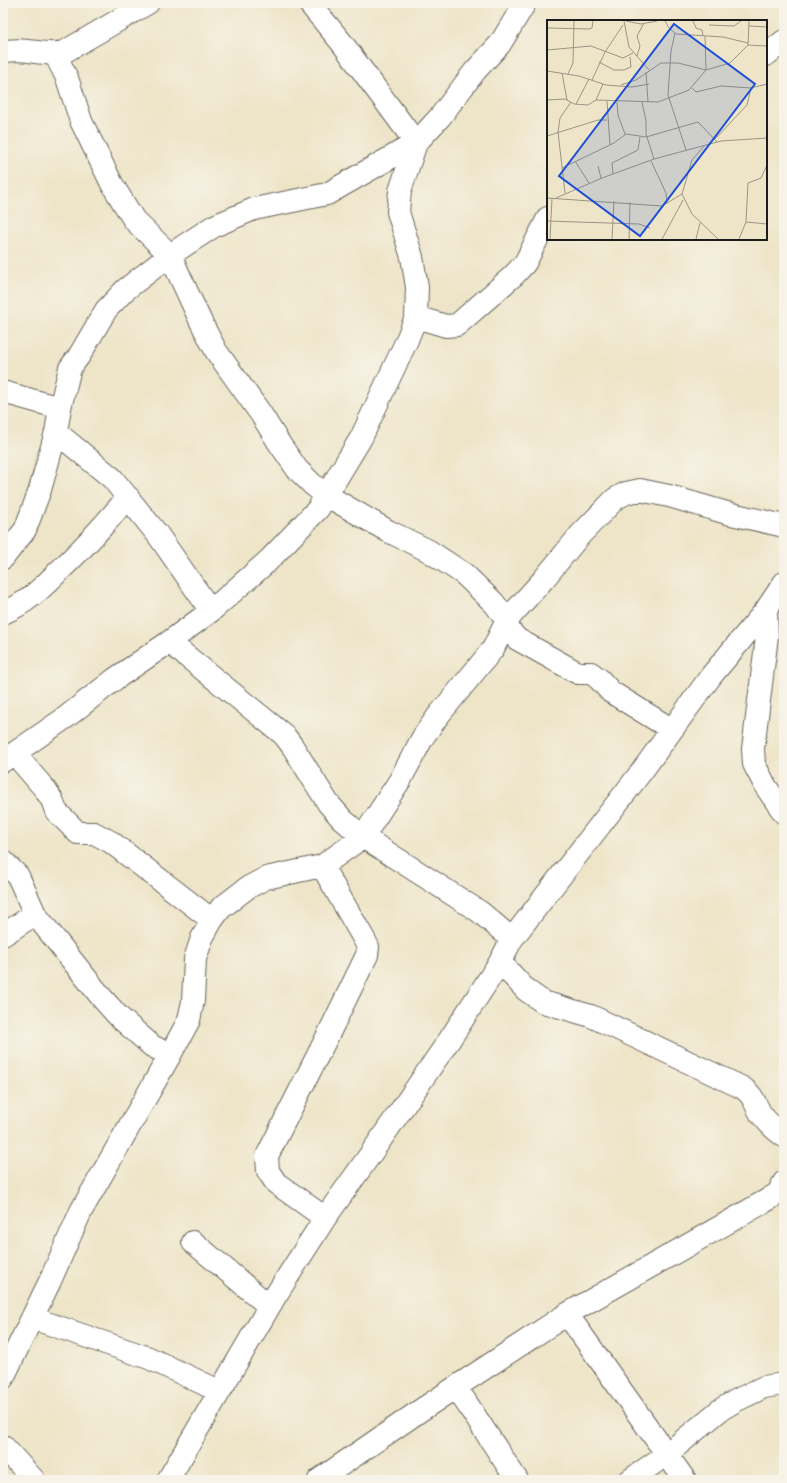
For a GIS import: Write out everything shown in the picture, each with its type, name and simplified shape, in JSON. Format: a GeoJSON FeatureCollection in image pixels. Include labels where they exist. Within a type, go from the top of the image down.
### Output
{"type":"FeatureCollection","features":[{"type":"Feature","properties":{"kind":"street"},"geometry":{"type":"LineString","coordinates":[[3,52],[11,49],[55,54],[64,52],[148,3]]}},
{"type":"Feature","properties":{"kind":"street"},"geometry":{"type":"LineString","coordinates":[[309,3],[342,43],[416,143]]}},
{"type":"Feature","properties":{"kind":"street"},"geometry":{"type":"LineString","coordinates":[[3,558],[25,530],[40,490],[56,432],[60,408],[70,368],[79,356],[106,310],[125,290],[170,255],[214,226],[254,209],[327,194],[416,143],[440,117],[475,71],[500,44],[525,3]]}},
{"type":"Feature","properties":{"kind":"street"},"geometry":{"type":"LineString","coordinates":[[55,54],[67,78],[81,121],[112,184],[134,220],[170,255],[216,351],[261,414],[297,469],[326,495],[388,532],[429,551],[464,574],[494,603],[507,620],[509,630],[517,639],[578,673],[591,673],[611,692],[671,729]]}},
{"type":"Feature","properties":{"kind":"street"},"geometry":{"type":"LineString","coordinates":[[212,920],[112,842],[94,833],[78,833],[56,811],[52,800],[44,788],[9,757],[65,718],[115,679],[169,642],[211,610],[268,561],[318,509],[361,438],[407,340],[416,317],[417,287],[412,257],[398,212],[400,191],[416,143]]}},
{"type":"Feature","properties":{"kind":"street"},"geometry":{"type":"LineString","coordinates":[[416,317],[446,326],[457,325],[517,272],[524,263],[547,220]]}},
{"type":"Feature","properties":{"kind":"street"},"geometry":{"type":"LineString","coordinates":[[3,392],[60,408]]}},
{"type":"Feature","properties":{"kind":"street"},"geometry":{"type":"LineString","coordinates":[[56,432],[112,478],[158,535],[211,610]]}},
{"type":"Feature","properties":{"kind":"street"},"geometry":{"type":"LineString","coordinates":[[3,1378],[81,1211],[189,1020],[193,1002],[195,959],[202,938],[221,908],[247,888],[266,878],[322,866],[363,837],[400,780],[423,737],[438,716],[493,649],[507,620],[594,519],[615,499],[626,493],[640,490],[669,496],[727,513],[784,526]]}},
{"type":"Feature","properties":{"kind":"street"},"geometry":{"type":"LineString","coordinates":[[3,613],[35,595],[84,548],[128,497]]}},
{"type":"Feature","properties":{"kind":"street"},"geometry":{"type":"LineString","coordinates":[[168,1480],[269,1306],[325,1218],[384,1136],[450,1039],[500,962],[512,939],[642,771],[671,729],[711,676],[766,610],[784,583]]}},
{"type":"Feature","properties":{"kind":"street"},"geometry":{"type":"LineString","coordinates":[[766,610],[767,636],[753,750],[754,764],[766,787],[784,813]]}},
{"type":"Feature","properties":{"kind":"street"},"geometry":{"type":"LineString","coordinates":[[169,642],[284,736],[293,747],[328,803],[342,819],[363,837],[480,912],[512,939]]}},
{"type":"Feature","properties":{"kind":"street"},"geometry":{"type":"LineString","coordinates":[[3,861],[18,876],[35,914],[102,998],[119,1017],[152,1046],[170,1055]]}},
{"type":"Feature","properties":{"kind":"street"},"geometry":{"type":"LineString","coordinates":[[322,866],[368,947],[367,955],[327,1038],[266,1156],[268,1171],[276,1183],[325,1218]]}},
{"type":"Feature","properties":{"kind":"street"},"geometry":{"type":"LineString","coordinates":[[3,936],[35,914]]}},
{"type":"Feature","properties":{"kind":"street"},"geometry":{"type":"LineString","coordinates":[[500,962],[526,990],[543,1002],[591,1016],[744,1088],[751,1094],[761,1114],[773,1129],[784,1136]]}},
{"type":"Feature","properties":{"kind":"street"},"geometry":{"type":"LineString","coordinates":[[319,1480],[567,1314],[769,1198],[778,1192],[784,1182]]}},
{"type":"Feature","properties":{"kind":"street"},"geometry":{"type":"LineString","coordinates":[[193,1242],[269,1306]]}},
{"type":"Feature","properties":{"kind":"street"},"geometry":{"type":"LineString","coordinates":[[567,1314],[685,1480]]}},
{"type":"Feature","properties":{"kind":"street"},"geometry":{"type":"LineString","coordinates":[[32,1318],[149,1358],[219,1391]]}},
{"type":"Feature","properties":{"kind":"street"},"geometry":{"type":"LineString","coordinates":[[630,1480],[667,1454],[720,1410],[764,1387],[784,1384]]}},
{"type":"Feature","properties":{"kind":"street"},"geometry":{"type":"LineString","coordinates":[[456,1387],[517,1480]]}},
{"type":"Feature","properties":{"kind":"street"},"geometry":{"type":"LineString","coordinates":[[3,1446],[34,1480]]}}]}
